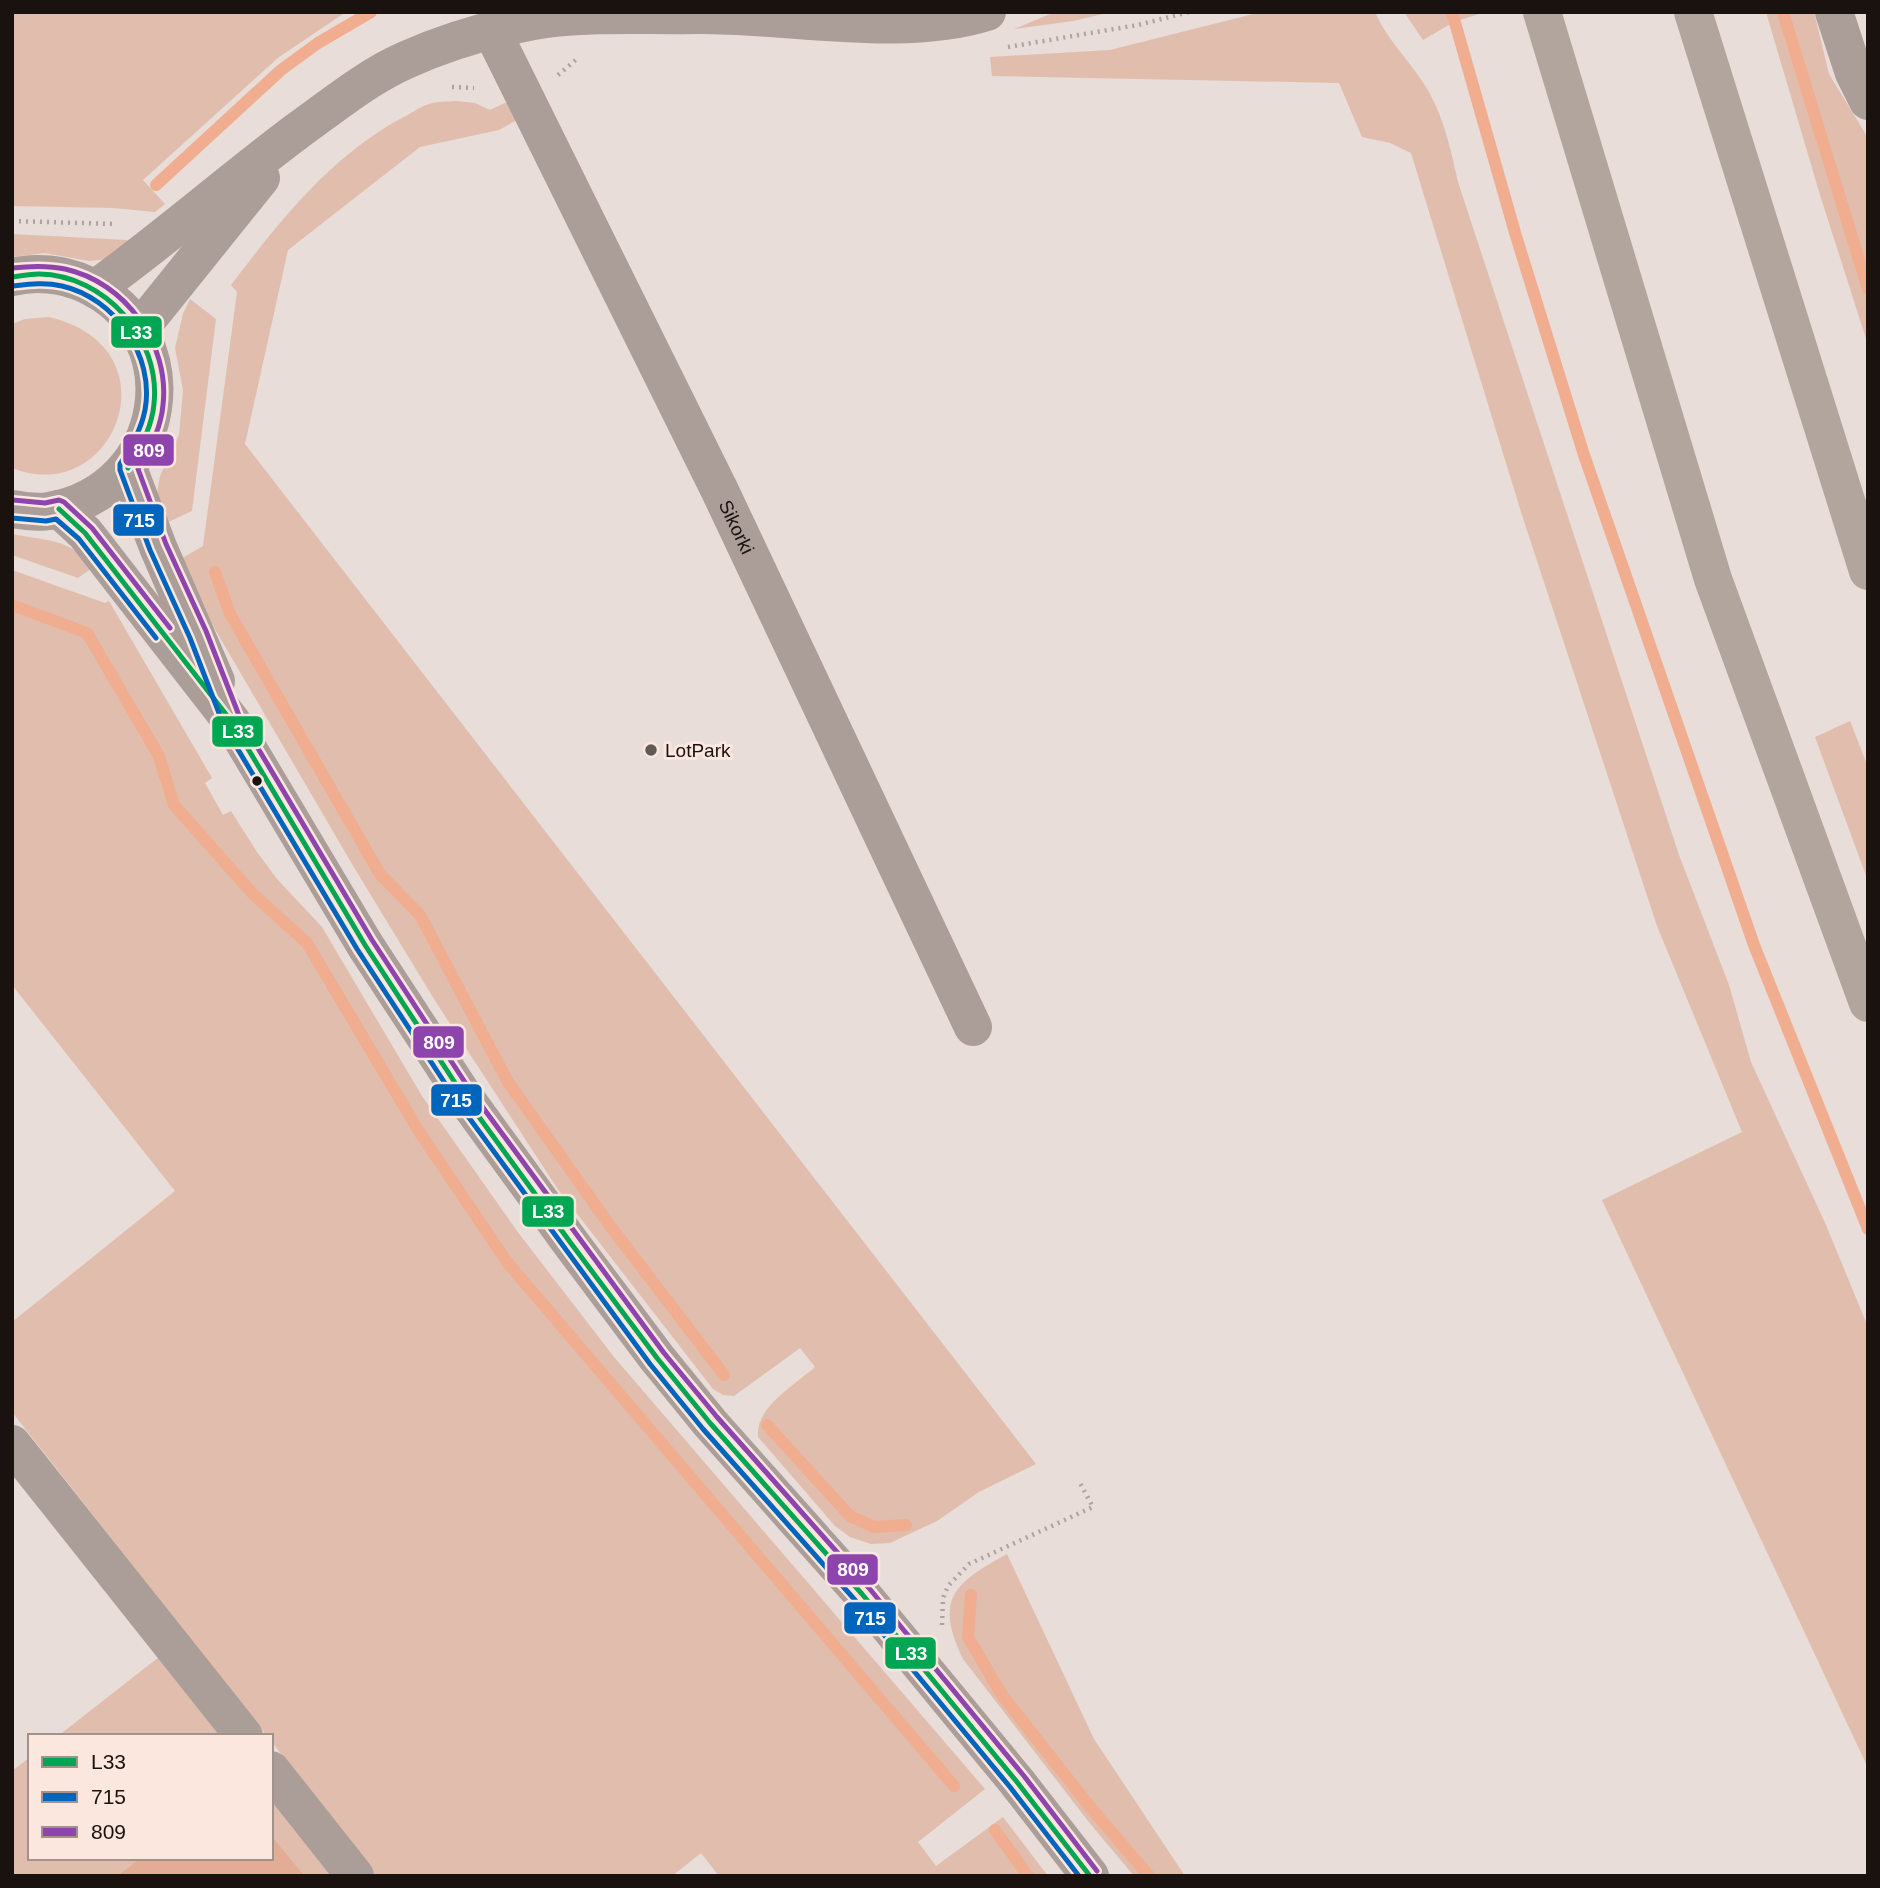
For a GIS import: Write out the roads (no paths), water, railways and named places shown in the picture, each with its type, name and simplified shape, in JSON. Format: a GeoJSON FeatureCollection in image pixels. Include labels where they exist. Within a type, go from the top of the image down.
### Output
{"type":"FeatureCollection","features":[{"type":"Feature","properties":{"kind":"highway"},"geometry":{"type":"LineString","coordinates":[[1542,12],[1713,579],[1868,1003]]}},
{"type":"Feature","properties":{"kind":"highway"},"geometry":{"type":"LineString","coordinates":[[1693,12],[1868,572]]}},
{"type":"Feature","properties":{"kind":"street"},"geometry":{"type":"LineString","coordinates":[[95,289],[155,245],[278,146],[369,81],[406,60],[442,46],[535,21],[576,18],[726,15],[895,24],[974,16],[987,12]]}},
{"type":"Feature","properties":{"kind":"street"},"geometry":{"type":"LineString","coordinates":[[1834,12],[1854,73],[1868,101]]}},
{"type":"Feature","properties":{"kind":"street","name":"Sikorki"},"geometry":{"type":"LineString","coordinates":[[492,31],[719,489],[973,1027]]}},
{"type":"Feature","properties":{"kind":"street"},"geometry":{"type":"LineString","coordinates":[[138,331],[259,182],[278,146]]}},
{"type":"Feature","properties":{"kind":"street"},"geometry":{"type":"LineString","coordinates":[[12,276],[52,274],[75,279],[95,289],[125,314],[138,331],[149,356],[155,393],[149,429],[141,450],[128,468],[107,488],[86,500],[46,512],[12,509]]}},
{"type":"Feature","properties":{"kind":"street"},"geometry":{"type":"LineString","coordinates":[[128,468],[158,547],[198,635],[232,722]]}},
{"type":"Feature","properties":{"kind":"street"},"geometry":{"type":"LineString","coordinates":[[59,509],[85,534],[232,722],[387,980],[463,1095],[657,1358],[710,1423],[862,1594],[1017,1782],[1090,1876]]}},
{"type":"Feature","properties":{"kind":"street"},"geometry":{"type":"LineString","coordinates":[[12,1444],[242,1734]]}},
{"type":"Feature","properties":{"kind":"street"},"geometry":{"type":"LineString","coordinates":[[273,1773],[355,1876]]}},
{"type":"Feature","properties":{"kind":"waterway"},"geometry":{"type":"LineString","coordinates":[[156,185],[281,70],[318,43],[371,12]]}},
{"type":"Feature","properties":{"kind":"waterway"},"geometry":{"type":"LineString","coordinates":[[1452,12],[1516,236],[1584,455],[1754,945],[1868,1229]]}},
{"type":"Feature","properties":{"kind":"waterway"},"geometry":{"type":"LineString","coordinates":[[1783,12],[1868,289]]}},
{"type":"Feature","properties":{"kind":"waterway"},"geometry":{"type":"LineString","coordinates":[[215,572],[230,614],[380,874],[420,915],[508,1082],[611,1227],[724,1375]]}},
{"type":"Feature","properties":{"kind":"waterway"},"geometry":{"type":"LineString","coordinates":[[12,605],[87,633],[159,756],[174,805],[253,894],[307,943],[420,1133],[507,1262],[954,1786]]}},
{"type":"Feature","properties":{"kind":"waterway"},"geometry":{"type":"LineString","coordinates":[[767,1425],[850,1516],[874,1527],[906,1525]]}},
{"type":"Feature","properties":{"kind":"waterway"},"geometry":{"type":"LineString","coordinates":[[971,1595],[968,1637],[1002,1695],[1091,1808],[1149,1876]]}},
{"type":"Feature","properties":{"kind":"waterway"},"geometry":{"type":"LineString","coordinates":[[995,1830],[1028,1876]]}},
{"type":"Feature","properties":{"kind":"place","name":"LotPark"},"geometry":{"type":"Point","coordinates":[651,750]}}]}
